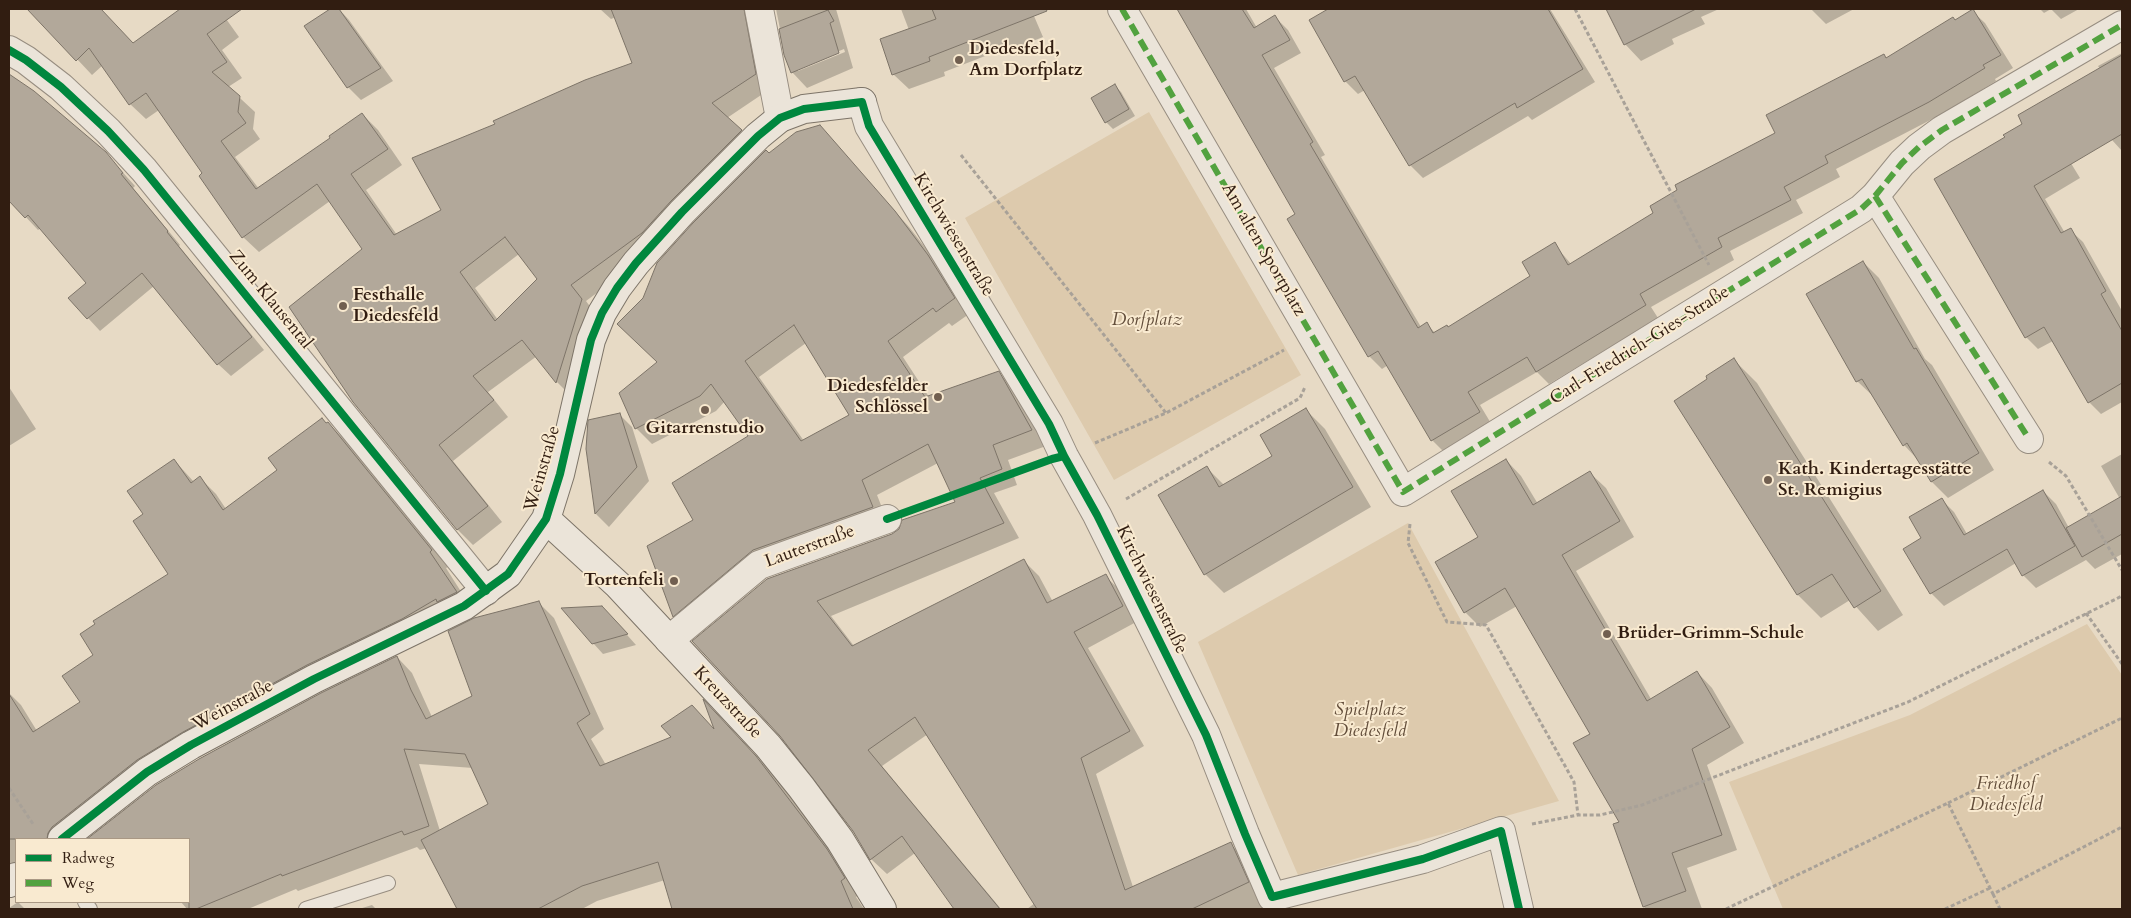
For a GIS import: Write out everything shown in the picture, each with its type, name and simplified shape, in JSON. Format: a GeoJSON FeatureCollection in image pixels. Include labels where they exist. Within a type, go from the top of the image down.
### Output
{"type":"FeatureCollection","features":[{"type":"Feature","properties":{"kind":"street"},"geometry":{"type":"LineString","coordinates":[[759,9],[780,118]]}},
{"type":"Feature","properties":{"kind":"street","name":"Am alten Sportplatz"},"geometry":{"type":"LineString","coordinates":[[1122,9],[1403,492]]}},
{"type":"Feature","properties":{"kind":"street","name":"Carl-Friedrich-Gies-Straße"},"geometry":{"type":"LineString","coordinates":[[1403,492],[1861,209],[1875,196],[1902,163],[1919,147],[1942,130],[2122,25]]}},
{"type":"Feature","properties":{"kind":"street","name":"Zum Klausental"},"geometry":{"type":"LineString","coordinates":[[9,50],[61,86],[108,130],[144,170],[486,591]]}},
{"type":"Feature","properties":{"kind":"street","name":"Weinstraße"},"geometry":{"type":"LineString","coordinates":[[50,836],[191,745],[314,679],[464,606],[508,574],[546,519],[560,474],[591,340],[602,313],[617,288],[649,248],[682,212],[758,136],[780,118],[804,110],[862,102]]}},
{"type":"Feature","properties":{"kind":"street","name":"Kirchwiesenstraße"},"geometry":{"type":"LineString","coordinates":[[862,102],[869,126],[1049,424],[1064,456],[1097,515],[1206,735],[1272,897],[1423,859],[1501,831]]}},
{"type":"Feature","properties":{"kind":"street"},"geometry":{"type":"LineString","coordinates":[[1875,196],[2029,439]]}},
{"type":"Feature","properties":{"kind":"street","name":"Kreuzstraße"},"geometry":{"type":"LineString","coordinates":[[546,519],[611,578],[768,746],[840,840],[882,909]]}},
{"type":"Feature","properties":{"kind":"street","name":"Lauterstraße"},"geometry":{"type":"LineString","coordinates":[[670,640],[759,565],[886,520]]}},
{"type":"Feature","properties":{"kind":"street"},"geometry":{"type":"LineString","coordinates":[[1501,831],[1519,909]]}},
{"type":"Feature","properties":{"kind":"lane"},"geometry":{"type":"LineString","coordinates":[[306,909],[388,883]]}},
{"type":"Feature","properties":{"kind":"path"},"geometry":{"type":"LineString","coordinates":[[1575,9],[1724,294]]}},
{"type":"Feature","properties":{"kind":"path"},"geometry":{"type":"LineString","coordinates":[[961,156],[1166,413]]}},
{"type":"Feature","properties":{"kind":"path"},"geometry":{"type":"LineString","coordinates":[[1064,456],[1166,413],[1292,346],[1321,350],[1300,398],[1097,515]]}},
{"type":"Feature","properties":{"kind":"path"},"geometry":{"type":"LineString","coordinates":[[2029,439],[2036,451],[2066,476],[2122,570]]}},
{"type":"Feature","properties":{"kind":"path"},"geometry":{"type":"LineString","coordinates":[[1403,492],[1411,512],[1408,543],[1447,622],[1486,625],[1574,782],[1578,815]]}},
{"type":"Feature","properties":{"kind":"path"},"geometry":{"type":"LineString","coordinates":[[1501,831],[1578,815],[1600,815],[1642,805],[1908,702],[2122,596]]}},
{"type":"Feature","properties":{"kind":"path"},"geometry":{"type":"LineString","coordinates":[[2086,613],[2122,664]]}},
{"type":"Feature","properties":{"kind":"path"},"geometry":{"type":"LineString","coordinates":[[1726,909],[2122,718]]}},
{"type":"Feature","properties":{"kind":"path"},"geometry":{"type":"LineString","coordinates":[[9,788],[50,836]]}},
{"type":"Feature","properties":{"kind":"path"},"geometry":{"type":"LineString","coordinates":[[1948,803],[2000,909]]}},
{"type":"Feature","properties":{"kind":"path"},"geometry":{"type":"LineString","coordinates":[[1993,894],[2122,827]]}},
{"type":"Feature","properties":{"kind":"path"},"geometry":{"type":"LineString","coordinates":[[1945,909],[1990,888]]}},
{"type":"Feature","properties":{"kind":"green space","name":"Dorfplatz"},"geometry":{"type":"Polygon","coordinates":[[[1149,112],[1301,375],[1114,480],[965,218],[1149,112]]]}},
{"type":"Feature","properties":{"kind":"green space","name":"Spielplatz Diedesfeld"},"geometry":{"type":"Polygon","coordinates":[[[1408,523],[1559,801],[1298,875],[1198,642],[1408,523]]]}},
{"type":"Feature","properties":{"kind":"green space","name":"Friedhof Diedesfeld"},"geometry":{"type":"Polygon","coordinates":[[[2087,624],[2122,675],[2122,909],[1783,909],[1729,782],[1910,715],[2087,624]]]}},
{"type":"Feature","properties":{"kind":"building"},"geometry":{"type":"Polygon","coordinates":[[[27,9],[101,9],[133,43],[180,9],[242,9],[207,34],[227,62],[212,72],[240,96],[238,112],[246,123],[221,141],[256,189],[330,138],[329,136],[362,113],[388,149],[351,174],[394,235],[441,210],[412,158],[495,124],[493,121],[585,80],[632,63],[611,9],[744,9],[756,74],[712,103],[742,130],[642,233],[571,285],[582,299],[556,383],[522,340],[473,376],[494,400],[439,445],[488,506],[457,530],[353,402],[289,307],[362,249],[317,184],[242,238],[199,176],[202,173],[146,93],[129,105],[89,48],[76,61],[27,9]],[[505,237],[460,272],[495,321],[537,279],[505,237]]]}},
{"type":"Feature","properties":{"kind":"building"},"geometry":{"type":"Polygon","coordinates":[[[330,9],[339,9],[381,68],[347,88],[304,26],[330,9]]]}},
{"type":"Feature","properties":{"kind":"building"},"geometry":{"type":"Polygon","coordinates":[[[932,9],[1046,9],[1047,11],[929,57],[930,61],[892,75],[880,39],[936,19],[932,9]]]}},
{"type":"Feature","properties":{"kind":"building"},"geometry":{"type":"Polygon","coordinates":[[[1177,9],[1242,9],[1254,28],[1275,15],[1290,40],[1262,55],[1313,142],[1310,144],[1418,328],[1427,322],[1433,333],[1447,325],[1448,327],[1530,276],[1522,262],[1555,242],[1568,265],[1653,213],[1650,206],[1677,190],[1675,185],[1775,133],[1766,115],[1884,54],[1886,58],[1953,17],[1955,20],[1973,9],[2001,55],[1983,65],[1985,68],[1929,102],[1825,156],[1828,163],[1784,187],[1791,200],[1718,238],[1722,247],[1640,294],[1646,305],[1536,372],[1527,357],[1468,392],[1480,412],[1431,441],[1378,351],[1368,357],[1287,219],[1295,214],[1177,9]]]}},
{"type":"Feature","properties":{"kind":"building"},"geometry":{"type":"Polygon","coordinates":[[[1328,9],[1548,9],[1583,69],[1517,108],[1515,103],[1409,166],[1355,76],[1344,82],[1309,20],[1328,9]]]}},
{"type":"Feature","properties":{"kind":"building"},"geometry":{"type":"Polygon","coordinates":[[[1606,9],[1696,9],[1624,45],[1606,9]]]}},
{"type":"Feature","properties":{"kind":"building"},"geometry":{"type":"Polygon","coordinates":[[[828,10],[834,21],[830,23],[839,53],[791,73],[784,55],[779,29],[828,10]]]}},
{"type":"Feature","properties":{"kind":"building"},"geometry":{"type":"Polygon","coordinates":[[[2122,55],[2122,134],[2034,186],[2061,233],[2071,228],[2106,291],[2101,294],[2122,331],[2122,383],[2088,403],[2044,327],[2025,338],[1934,179],[2005,137],[2003,135],[2022,124],[2018,115],[2122,55]]]}},
{"type":"Feature","properties":{"kind":"building"},"geometry":{"type":"Polygon","coordinates":[[[9,74],[34,91],[106,152],[123,173],[121,174],[252,337],[217,365],[142,273],[87,319],[68,298],[86,283],[28,215],[25,218],[9,201],[9,74]]]}},
{"type":"Feature","properties":{"kind":"building"},"geometry":{"type":"Polygon","coordinates":[[[1115,84],[1129,109],[1105,123],[1091,98],[1115,84]]]}},
{"type":"Feature","properties":{"kind":"building"},"geometry":{"type":"Polygon","coordinates":[[[820,125],[895,211],[928,255],[955,298],[936,312],[933,308],[888,341],[925,397],[999,371],[1032,430],[993,445],[1002,469],[980,478],[1004,523],[817,601],[852,646],[1024,559],[1047,603],[1106,574],[1123,606],[1074,632],[1130,731],[1081,758],[1125,890],[1231,842],[1249,882],[1192,909],[1037,909],[915,717],[868,750],[1000,909],[954,909],[902,836],[870,860],[853,831],[780,736],[692,641],[767,579],[892,534],[899,529],[902,520],[955,502],[928,444],[862,480],[873,507],[753,550],[673,617],[647,546],[693,520],[672,483],[748,436],[711,384],[700,396],[635,429],[619,393],[657,362],[617,324],[643,298],[657,263],[693,223],[766,150],[769,153],[796,132],[820,125]],[[794,325],[745,361],[801,441],[849,415],[794,325]]]}},
{"type":"Feature","properties":{"kind":"building"},"geometry":{"type":"Polygon","coordinates":[[[1863,261],[1914,349],[1916,348],[1979,453],[1931,482],[1907,443],[1903,446],[1862,379],[1856,382],[1806,294],[1863,261]]]}},
{"type":"Feature","properties":{"kind":"building","name":"Kath. Kindertagesstätte St. Remigius"},"geometry":{"type":"Polygon","coordinates":[[[1734,358],[1881,591],[1854,608],[1832,574],[1797,595],[1674,401],[1707,379],[1706,376],[1734,358]]]}},
{"type":"Feature","properties":{"kind":"building"},"geometry":{"type":"Polygon","coordinates":[[[1306,408],[1353,487],[1204,575],[1158,495],[1207,466],[1219,487],[1245,472],[1272,456],[1260,435],[1306,408]]]}},
{"type":"Feature","properties":{"kind":"building"},"geometry":{"type":"Polygon","coordinates":[[[620,413],[637,467],[595,514],[586,449],[588,420],[620,413]]]}},
{"type":"Feature","properties":{"kind":"building"},"geometry":{"type":"Polygon","coordinates":[[[322,418],[326,423],[328,422],[432,550],[430,552],[457,592],[437,602],[436,599],[402,619],[307,665],[183,732],[137,760],[52,827],[47,838],[9,839],[9,694],[33,732],[80,702],[62,676],[93,655],[80,634],[95,624],[93,621],[168,574],[133,521],[143,514],[127,491],[174,459],[191,483],[200,476],[223,510],[277,470],[268,458],[322,418]]]}},
{"type":"Feature","properties":{"kind":"building"},"geometry":{"type":"Polygon","coordinates":[[[1506,459],[1533,505],[1590,471],[1620,521],[1562,555],[1647,701],[1697,671],[1730,727],[1692,749],[1722,835],[1672,853],[1686,891],[1643,907],[1613,824],[1619,822],[1573,743],[1590,734],[1505,588],[1464,613],[1435,562],[1478,537],[1451,491],[1506,459]]]}},
{"type":"Feature","properties":{"kind":"building"},"geometry":{"type":"Polygon","coordinates":[[[2043,490],[2075,546],[2022,576],[2007,549],[1930,594],[1903,549],[1921,538],[1909,517],[1942,498],[1964,535],[2043,490]]]}},
{"type":"Feature","properties":{"kind":"building"},"geometry":{"type":"Polygon","coordinates":[[[2122,496],[2122,534],[2082,557],[2066,528],[2122,496]]]}},
{"type":"Feature","properties":{"kind":"building"},"geometry":{"type":"Polygon","coordinates":[[[539,601],[590,714],[577,723],[600,766],[671,737],[661,726],[692,705],[714,729],[703,699],[756,756],[827,849],[845,878],[841,881],[853,909],[672,909],[658,862],[582,886],[538,909],[457,909],[421,840],[488,804],[465,754],[404,749],[429,826],[404,835],[402,831],[282,876],[281,874],[196,909],[189,909],[190,838],[88,838],[156,785],[199,759],[321,693],[397,656],[426,719],[472,696],[448,631],[474,618],[539,601]]]}},
{"type":"Feature","properties":{"kind":"building"},"geometry":{"type":"Polygon","coordinates":[[[602,606],[628,634],[592,644],[561,608],[602,606]]]}},
{"type":"Feature","properties":{"kind":"marked path"},"geometry":{"type":"LineString","coordinates":[[1122,9],[1403,492],[1861,209],[1875,196],[1902,163],[1919,147],[1942,130],[2122,25]]}},
{"type":"Feature","properties":{"kind":"marked path"},"geometry":{"type":"LineString","coordinates":[[1875,196],[2029,439]]}},
{"type":"Feature","properties":{"kind":"cycle path"},"geometry":{"type":"LineString","coordinates":[[9,50],[26,60],[61,87],[108,131],[144,170],[486,591]]}},
{"type":"Feature","properties":{"kind":"cycle path"},"geometry":{"type":"LineString","coordinates":[[63,838],[147,772],[191,745],[314,679],[464,606],[508,574],[546,519],[560,474],[591,340],[602,313],[617,288],[636,263],[682,212],[758,136],[780,118],[804,109],[862,102],[869,126],[1049,424],[1064,456],[1097,515],[1206,735],[1272,897],[1423,859],[1501,831],[1519,909]]}},
{"type":"Feature","properties":{"kind":"cycle path"},"geometry":{"type":"LineString","coordinates":[[887,519],[1064,456]]}},
{"type":"Feature","properties":{"kind":"place","name":"Diedesfeld, Am Dorfplatz"},"geometry":{"type":"Point","coordinates":[959,60]}},
{"type":"Feature","properties":{"kind":"place","name":"Festhalle Diedesfeld"},"geometry":{"type":"Point","coordinates":[343,306]}},
{"type":"Feature","properties":{"kind":"place","name":"Diedesfelder Schlössel"},"geometry":{"type":"Point","coordinates":[938,397]}},
{"type":"Feature","properties":{"kind":"place","name":"Gitarrenstudio"},"geometry":{"type":"Point","coordinates":[705,410]}},
{"type":"Feature","properties":{"kind":"place","name":"Kath. Kindertagesstätte St. Remigius"},"geometry":{"type":"Point","coordinates":[1768,480]}},
{"type":"Feature","properties":{"kind":"place","name":"Tortenfeli"},"geometry":{"type":"Point","coordinates":[674,581]}},
{"type":"Feature","properties":{"kind":"place","name":"Brüder-Grimm-Schule"},"geometry":{"type":"Point","coordinates":[1607,634]}}]}
